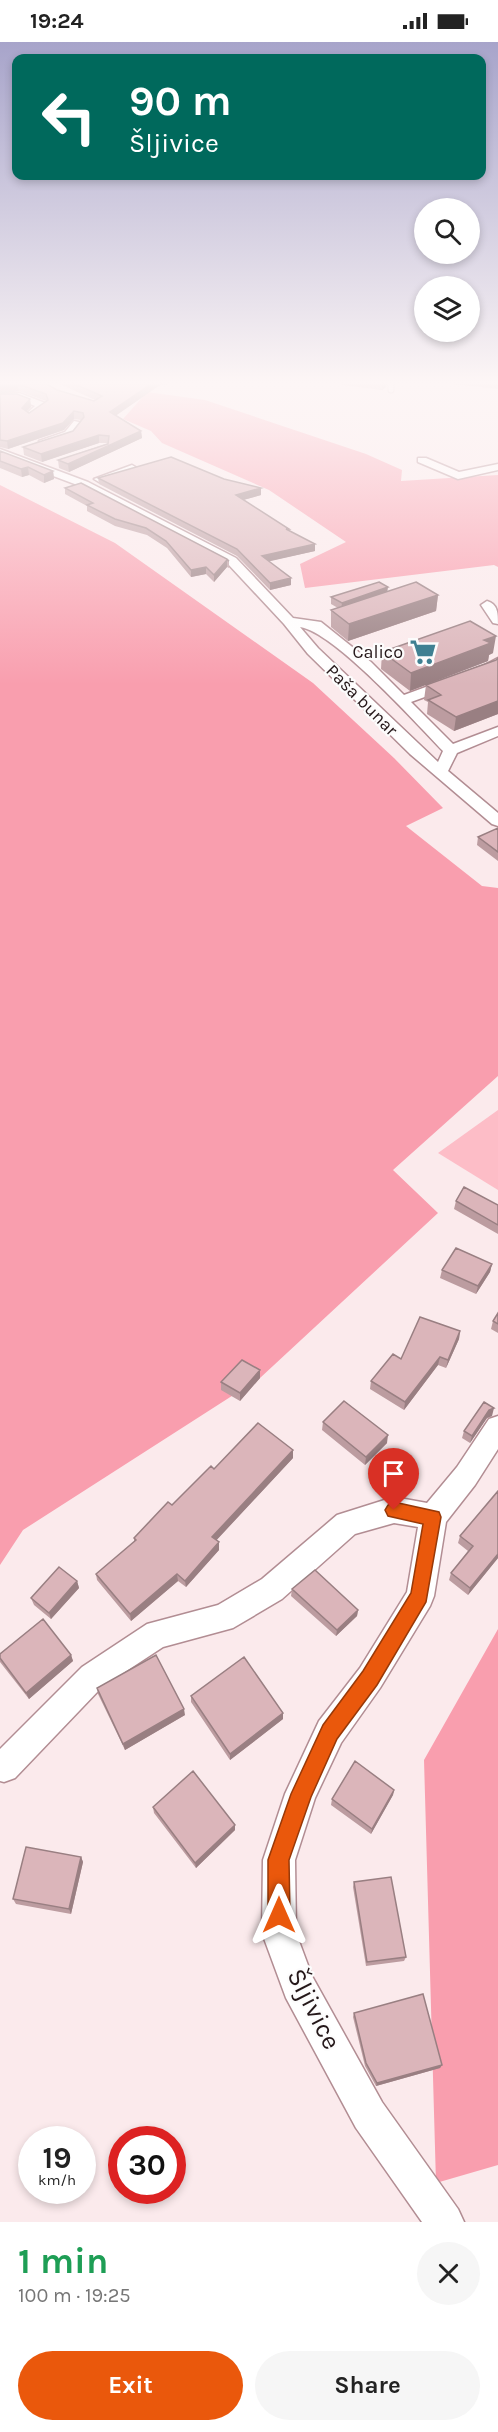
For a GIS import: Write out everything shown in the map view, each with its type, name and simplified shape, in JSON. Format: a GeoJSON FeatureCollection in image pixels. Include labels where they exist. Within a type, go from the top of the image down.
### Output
{"type":"FeatureCollection","features":[{"type":"Feature","properties":{"kind":"street","name":"Paša bunar"},"geometry":{"type":"LineString","coordinates":[[80,482],[232,561],[289,621],[313,651],[440,773],[498,821]]}},
{"type":"Feature","properties":{"kind":"street"},"geometry":{"type":"LineString","coordinates":[[84,484],[91,482]]}},
{"type":"Feature","properties":{"kind":"street"},"geometry":{"type":"LineString","coordinates":[[487,605],[498,620]]}},
{"type":"Feature","properties":{"kind":"street","name":"Paša bunar"},"geometry":{"type":"LineString","coordinates":[[316,626],[337,619]]}},
{"type":"Feature","properties":{"kind":"street","name":"Paša bunar"},"geometry":{"type":"LineString","coordinates":[[289,621],[316,626],[371,663],[400,701],[451,750]]}},
{"type":"Feature","properties":{"kind":"street","name":"Paša bunar"},"geometry":{"type":"LineString","coordinates":[[400,701],[488,669],[498,662]]}},
{"type":"Feature","properties":{"kind":"street"},"geometry":{"type":"LineString","coordinates":[[440,773],[451,750],[498,731]]}},
{"type":"Feature","properties":{"kind":"street","name":"Šljivice"},"geometry":{"type":"LineString","coordinates":[[445,2222],[369,2115],[329,2037],[298,1986],[279,1933],[279,1860],[301,1794],[330,1732],[370,1678],[420,1596],[433,1517],[466,1476],[498,1427]]}},
{"type":"Feature","properties":{"kind":"street"},"geometry":{"type":"LineString","coordinates":[[4,1767],[92,1677],[157,1634],[223,1618],[272,1589],[347,1524],[394,1510],[433,1517]]}},
{"type":"Feature","properties":{"kind":"shaded area"},"geometry":{"type":"Polygon","coordinates":[[[250,482],[498,482],[498,567],[494,565],[305,588],[300,564],[346,542],[269,490],[250,482]]]}},
{"type":"Feature","properties":{"kind":"shaded area"},"geometry":{"type":"Polygon","coordinates":[[[0,485],[115,543],[313,683],[394,758],[443,808],[406,826],[482,886],[498,888],[498,1076],[393,1170],[438,1213],[260,1378],[23,1530],[0,1565],[0,485]]]}},
{"type":"Feature","properties":{"kind":"shaded area"},"geometry":{"type":"Polygon","coordinates":[[[498,1110],[498,1190],[438,1153],[498,1110]]]}},
{"type":"Feature","properties":{"kind":"shaded area"},"geometry":{"type":"Polygon","coordinates":[[[498,1629],[498,2165],[436,2183],[424,1760],[498,1629]]]}},
{"type":"Feature","properties":{"kind":"building"},"geometry":{"type":"Polygon","coordinates":[[[105,482],[235,482],[261,488],[236,495],[289,529],[286,529],[315,544],[262,556],[291,578],[270,583],[237,549],[105,482]]]}},
{"type":"Feature","properties":{"kind":"building"},"geometry":{"type":"Polygon","coordinates":[[[81,483],[229,561],[227,560],[214,575],[206,567],[191,570],[166,541],[146,528],[115,519],[87,505],[93,503],[65,488],[81,483]]]}},
{"type":"Feature","properties":{"kind":"building"},"geometry":{"type":"Polygon","coordinates":[[[379,582],[388,587],[342,603],[331,597],[379,582]]]}},
{"type":"Feature","properties":{"kind":"building"},"geometry":{"type":"Polygon","coordinates":[[[416,582],[438,595],[349,624],[331,610],[416,582]]]}},
{"type":"Feature","properties":{"kind":"building"},"geometry":{"type":"Polygon","coordinates":[[[470,621],[496,636],[484,640],[491,643],[411,673],[382,652],[470,621]]]}},
{"type":"Feature","properties":{"kind":"building"},"geometry":{"type":"Polygon","coordinates":[[[498,658],[498,701],[456,717],[428,700],[441,695],[426,685],[498,658]]]}},
{"type":"Feature","properties":{"kind":"building"},"geometry":{"type":"Polygon","coordinates":[[[498,828],[498,852],[478,837],[498,828]]]}},
{"type":"Feature","properties":{"kind":"building"},"geometry":{"type":"Polygon","coordinates":[[[464,1187],[498,1205],[498,1225],[456,1201],[464,1187]]]}},
{"type":"Feature","properties":{"kind":"building"},"geometry":{"type":"Polygon","coordinates":[[[456,1248],[492,1264],[478,1286],[442,1270],[456,1248]]]}},
{"type":"Feature","properties":{"kind":"building"},"geometry":{"type":"Polygon","coordinates":[[[498,1313],[498,1324],[493,1321],[498,1313]]]}},
{"type":"Feature","properties":{"kind":"building"},"geometry":{"type":"Polygon","coordinates":[[[420,1317],[460,1331],[448,1360],[440,1357],[405,1402],[371,1381],[393,1354],[401,1359],[420,1317]]]}},
{"type":"Feature","properties":{"kind":"building"},"geometry":{"type":"Polygon","coordinates":[[[242,1360],[260,1370],[240,1393],[221,1382],[242,1360]]]}},
{"type":"Feature","properties":{"kind":"building"},"geometry":{"type":"Polygon","coordinates":[[[344,1401],[388,1435],[366,1457],[323,1422],[344,1401]]]}},
{"type":"Feature","properties":{"kind":"building"},"geometry":{"type":"Polygon","coordinates":[[[484,1402],[494,1408],[489,1410],[472,1436],[464,1431],[484,1402]]]}},
{"type":"Feature","properties":{"kind":"building"},"geometry":{"type":"Polygon","coordinates":[[[258,1423],[293,1450],[212,1537],[219,1542],[185,1581],[177,1574],[130,1614],[96,1574],[136,1540],[134,1538],[168,1502],[172,1505],[211,1466],[214,1469],[258,1423]]]}},
{"type":"Feature","properties":{"kind":"building"},"geometry":{"type":"Polygon","coordinates":[[[498,1491],[498,1554],[470,1588],[451,1573],[473,1546],[460,1536],[498,1491]]]}},
{"type":"Feature","properties":{"kind":"building"},"geometry":{"type":"Polygon","coordinates":[[[59,1567],[77,1581],[49,1613],[31,1598],[59,1567]]]}},
{"type":"Feature","properties":{"kind":"building"},"geometry":{"type":"Polygon","coordinates":[[[315,1570],[358,1610],[337,1630],[292,1589],[315,1570]]]}},
{"type":"Feature","properties":{"kind":"building"},"geometry":{"type":"Polygon","coordinates":[[[43,1619],[71,1655],[26,1693],[0,1658],[0,1654],[43,1619]]]}},
{"type":"Feature","properties":{"kind":"building"},"geometry":{"type":"Polygon","coordinates":[[[156,1655],[184,1709],[123,1744],[97,1688],[156,1655]]]}},
{"type":"Feature","properties":{"kind":"building"},"geometry":{"type":"Polygon","coordinates":[[[244,1657],[283,1713],[230,1754],[191,1696],[244,1657]]]}},
{"type":"Feature","properties":{"kind":"building"},"geometry":{"type":"Polygon","coordinates":[[[355,1761],[394,1790],[372,1829],[332,1799],[355,1761]]]}},
{"type":"Feature","properties":{"kind":"building"},"geometry":{"type":"Polygon","coordinates":[[[193,1771],[235,1825],[195,1863],[153,1807],[193,1771]]]}},
{"type":"Feature","properties":{"kind":"building"},"geometry":{"type":"Polygon","coordinates":[[[26,1847],[81,1857],[69,1909],[13,1899],[26,1847]]]}},
{"type":"Feature","properties":{"kind":"building"},"geometry":{"type":"Polygon","coordinates":[[[391,1877],[406,1957],[367,1962],[354,1882],[391,1877]]]}},
{"type":"Feature","properties":{"kind":"building"},"geometry":{"type":"Polygon","coordinates":[[[423,1994],[442,2065],[377,2083],[366,2063],[354,2013],[423,1994]]]}},
{"type":"Feature","properties":{"kind":"place","name":"Calico"},"geometry":{"type":"Point","coordinates":[423,652]}},
{"type":"Feature","properties":{"kind":"route"},"geometry":{"type":"LineString","coordinates":[[279,1915],[279,1860],[301,1794],[330,1732],[370,1678],[420,1596],[433,1517],[394,1510]]}}]}
